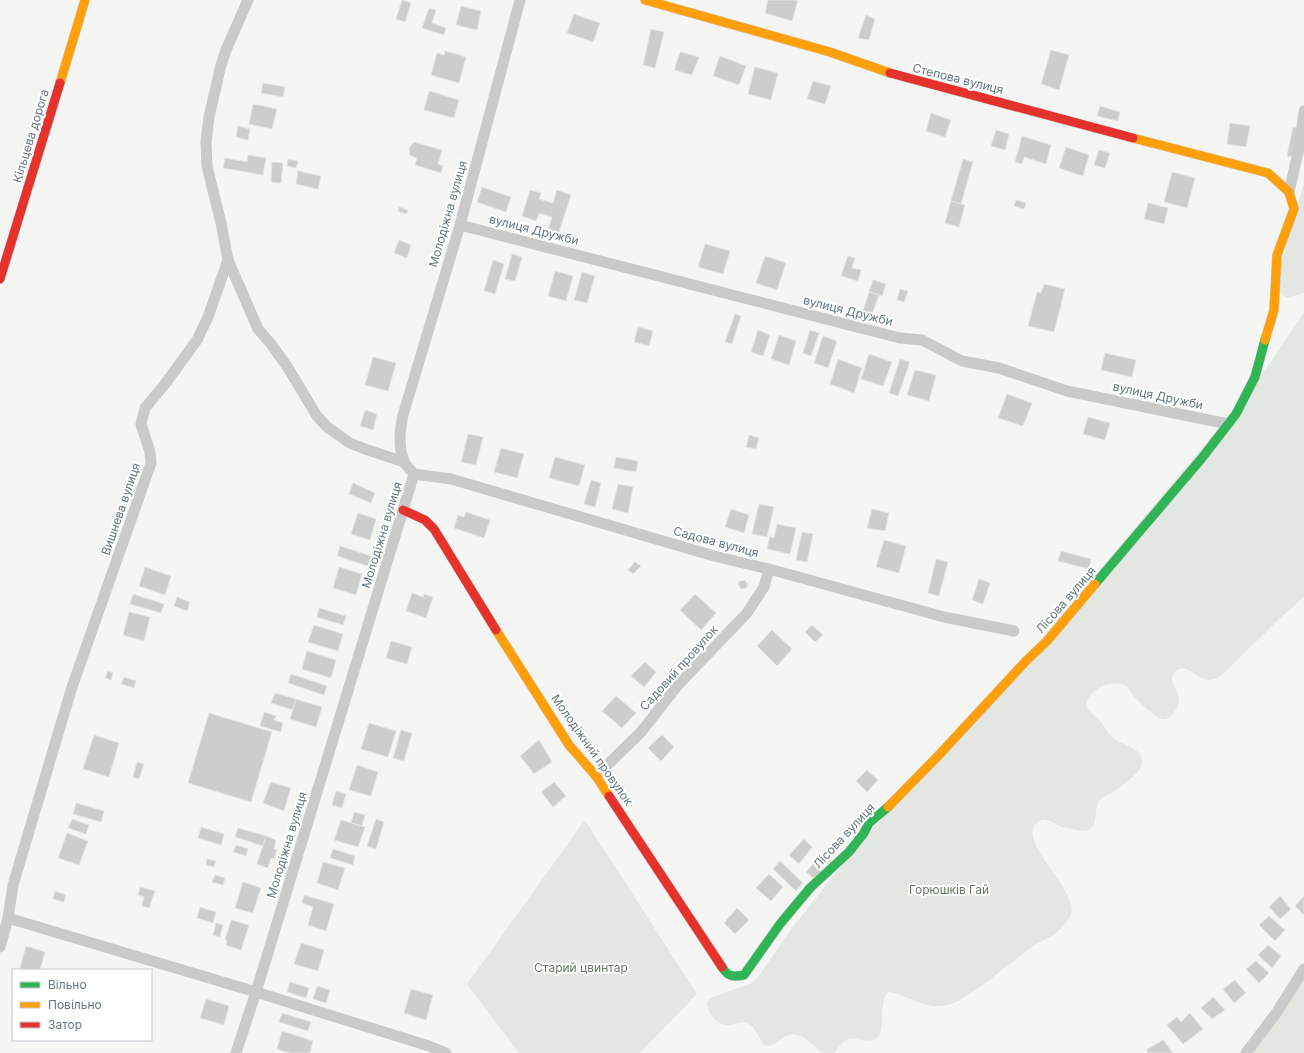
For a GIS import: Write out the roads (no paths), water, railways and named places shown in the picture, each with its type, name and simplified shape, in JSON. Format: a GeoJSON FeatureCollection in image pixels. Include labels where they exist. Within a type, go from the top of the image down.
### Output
{"type":"FeatureCollection","features":[{"type":"Feature","properties":{"kind":"main road","name":"Кільцева дорога"},"geometry":{"type":"LineString","coordinates":[[0,278],[85,0]]}},
{"type":"Feature","properties":{"kind":"main road","name":"Степова вулиця"},"geometry":{"type":"LineString","coordinates":[[645,0],[830,52],[901,77],[1268,173],[1289,192]]}},
{"type":"Feature","properties":{"kind":"main road","name":"Лісова вулиця"},"geometry":{"type":"LineString","coordinates":[[726,974],[732,977],[744,975],[780,924],[810,888],[849,852],[864,833],[869,823],[883,812],[938,756],[1027,660],[1047,641],[1187,475],[1236,414],[1255,377],[1274,310],[1277,255],[1294,209],[1289,192]]}},
{"type":"Feature","properties":{"kind":"main road","name":"Молодіжний провулок"},"geometry":{"type":"LineString","coordinates":[[403,510],[425,520],[434,529],[505,645],[569,744],[596,776],[726,974]]}},
{"type":"Feature","properties":{"kind":"street"},"geometry":{"type":"LineString","coordinates":[[248,0],[221,65],[209,117],[206,142],[207,166],[221,223],[228,260],[258,329],[288,368],[317,416],[326,427],[350,442],[404,462]]}},
{"type":"Feature","properties":{"kind":"street","name":"Молодіжна вулиця"},"geometry":{"type":"LineString","coordinates":[[236,1053],[414,474],[404,462],[400,434],[403,415],[460,225],[520,0]]}},
{"type":"Feature","properties":{"kind":"street"},"geometry":{"type":"LineString","coordinates":[[1289,192],[1300,144],[1304,111]]}},
{"type":"Feature","properties":{"kind":"street","name":"вулиця Дружби"},"geometry":{"type":"LineString","coordinates":[[460,225],[893,336],[922,340],[962,360],[999,368],[1067,391],[1228,424]]}},
{"type":"Feature","properties":{"kind":"street","name":"Вишнева вулиця"},"geometry":{"type":"LineString","coordinates":[[0,947],[8,918],[13,884],[72,687],[151,463],[150,452],[141,424],[142,416],[145,408],[165,384],[197,340],[208,316],[228,260]]}},
{"type":"Feature","properties":{"kind":"street","name":"Садова вулиця"},"geometry":{"type":"LineString","coordinates":[[414,474],[451,479],[714,556],[769,569],[944,617],[1014,631]]}},
{"type":"Feature","properties":{"kind":"street","name":"Садовий провулок"},"geometry":{"type":"LineString","coordinates":[[596,776],[641,732],[677,686],[747,613],[764,587],[769,569]]}},
{"type":"Feature","properties":{"kind":"street"},"geometry":{"type":"LineString","coordinates":[[8,918],[256,992],[429,1046],[446,1053]]}},
{"type":"Feature","properties":{"kind":"street"},"geometry":{"type":"LineString","coordinates":[[1246,1053],[1277,1012],[1304,969]]}},
{"type":"Feature","properties":{"kind":"park label","name":"Горюшків Гай"},"geometry":{"type":"Point","coordinates":[949,890]}},
{"type":"Feature","properties":{"kind":"park label","name":"Старий цвинтар"},"geometry":{"type":"Point","coordinates":[581,968]}}]}
